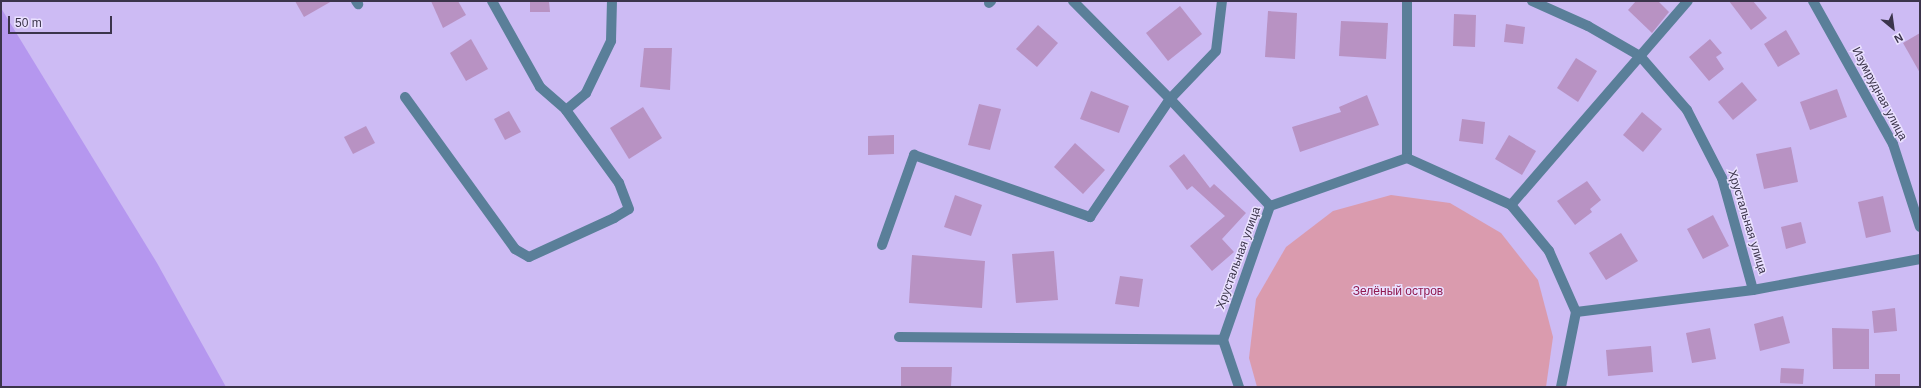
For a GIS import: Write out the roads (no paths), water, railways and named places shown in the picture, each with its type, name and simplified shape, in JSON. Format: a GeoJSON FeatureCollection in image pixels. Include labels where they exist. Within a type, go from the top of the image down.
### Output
{"type":"FeatureCollection","features":[{"type":"Feature","properties":{"kind":"street"},"geometry":{"type":"LineString","coordinates":[[405,97],[515,249],[529,257],[630,209],[619,183],[566,110],[540,87],[492,1]]}},
{"type":"Feature","properties":{"kind":"street"},"geometry":{"type":"LineString","coordinates":[[566,110],[586,93],[611,41],[612,1]]}},
{"type":"Feature","properties":{"kind":"street"},"geometry":{"type":"LineString","coordinates":[[1073,1],[1170,99],[1270,206]]}},
{"type":"Feature","properties":{"kind":"street"},"geometry":{"type":"LineString","coordinates":[[882,245],[914,155],[1090,217],[1170,99],[1216,51],[1222,1]]}},
{"type":"Feature","properties":{"kind":"street"},"geometry":{"type":"LineString","coordinates":[[1407,1],[1407,158],[1511,205],[1549,252],[1576,312],[1561,387]]}},
{"type":"Feature","properties":{"kind":"street","name":"Хрустальная улица"},"geometry":{"type":"LineString","coordinates":[[1532,1],[1588,26],[1640,56],[1687,110],[1722,178],[1754,290],[1576,312]]}},
{"type":"Feature","properties":{"kind":"street"},"geometry":{"type":"LineString","coordinates":[[1511,205],[1688,1]]}},
{"type":"Feature","properties":{"kind":"street","name":"Изумрудная улица"},"geometry":{"type":"LineString","coordinates":[[1813,1],[1893,144],[1920,227]]}},
{"type":"Feature","properties":{"kind":"street","name":"Хрустальная улица"},"geometry":{"type":"LineString","coordinates":[[1223,340],[1270,206],[1407,158]]}},
{"type":"Feature","properties":{"kind":"street"},"geometry":{"type":"LineString","coordinates":[[1754,290],[1920,259]]}},
{"type":"Feature","properties":{"kind":"street"},"geometry":{"type":"LineString","coordinates":[[899,337],[1223,340],[1239,387]]}},
{"type":"Feature","properties":{"kind":"park label","name":"Зелёный остров"},"geometry":{"type":"Point","coordinates":[1398,292]}}]}
